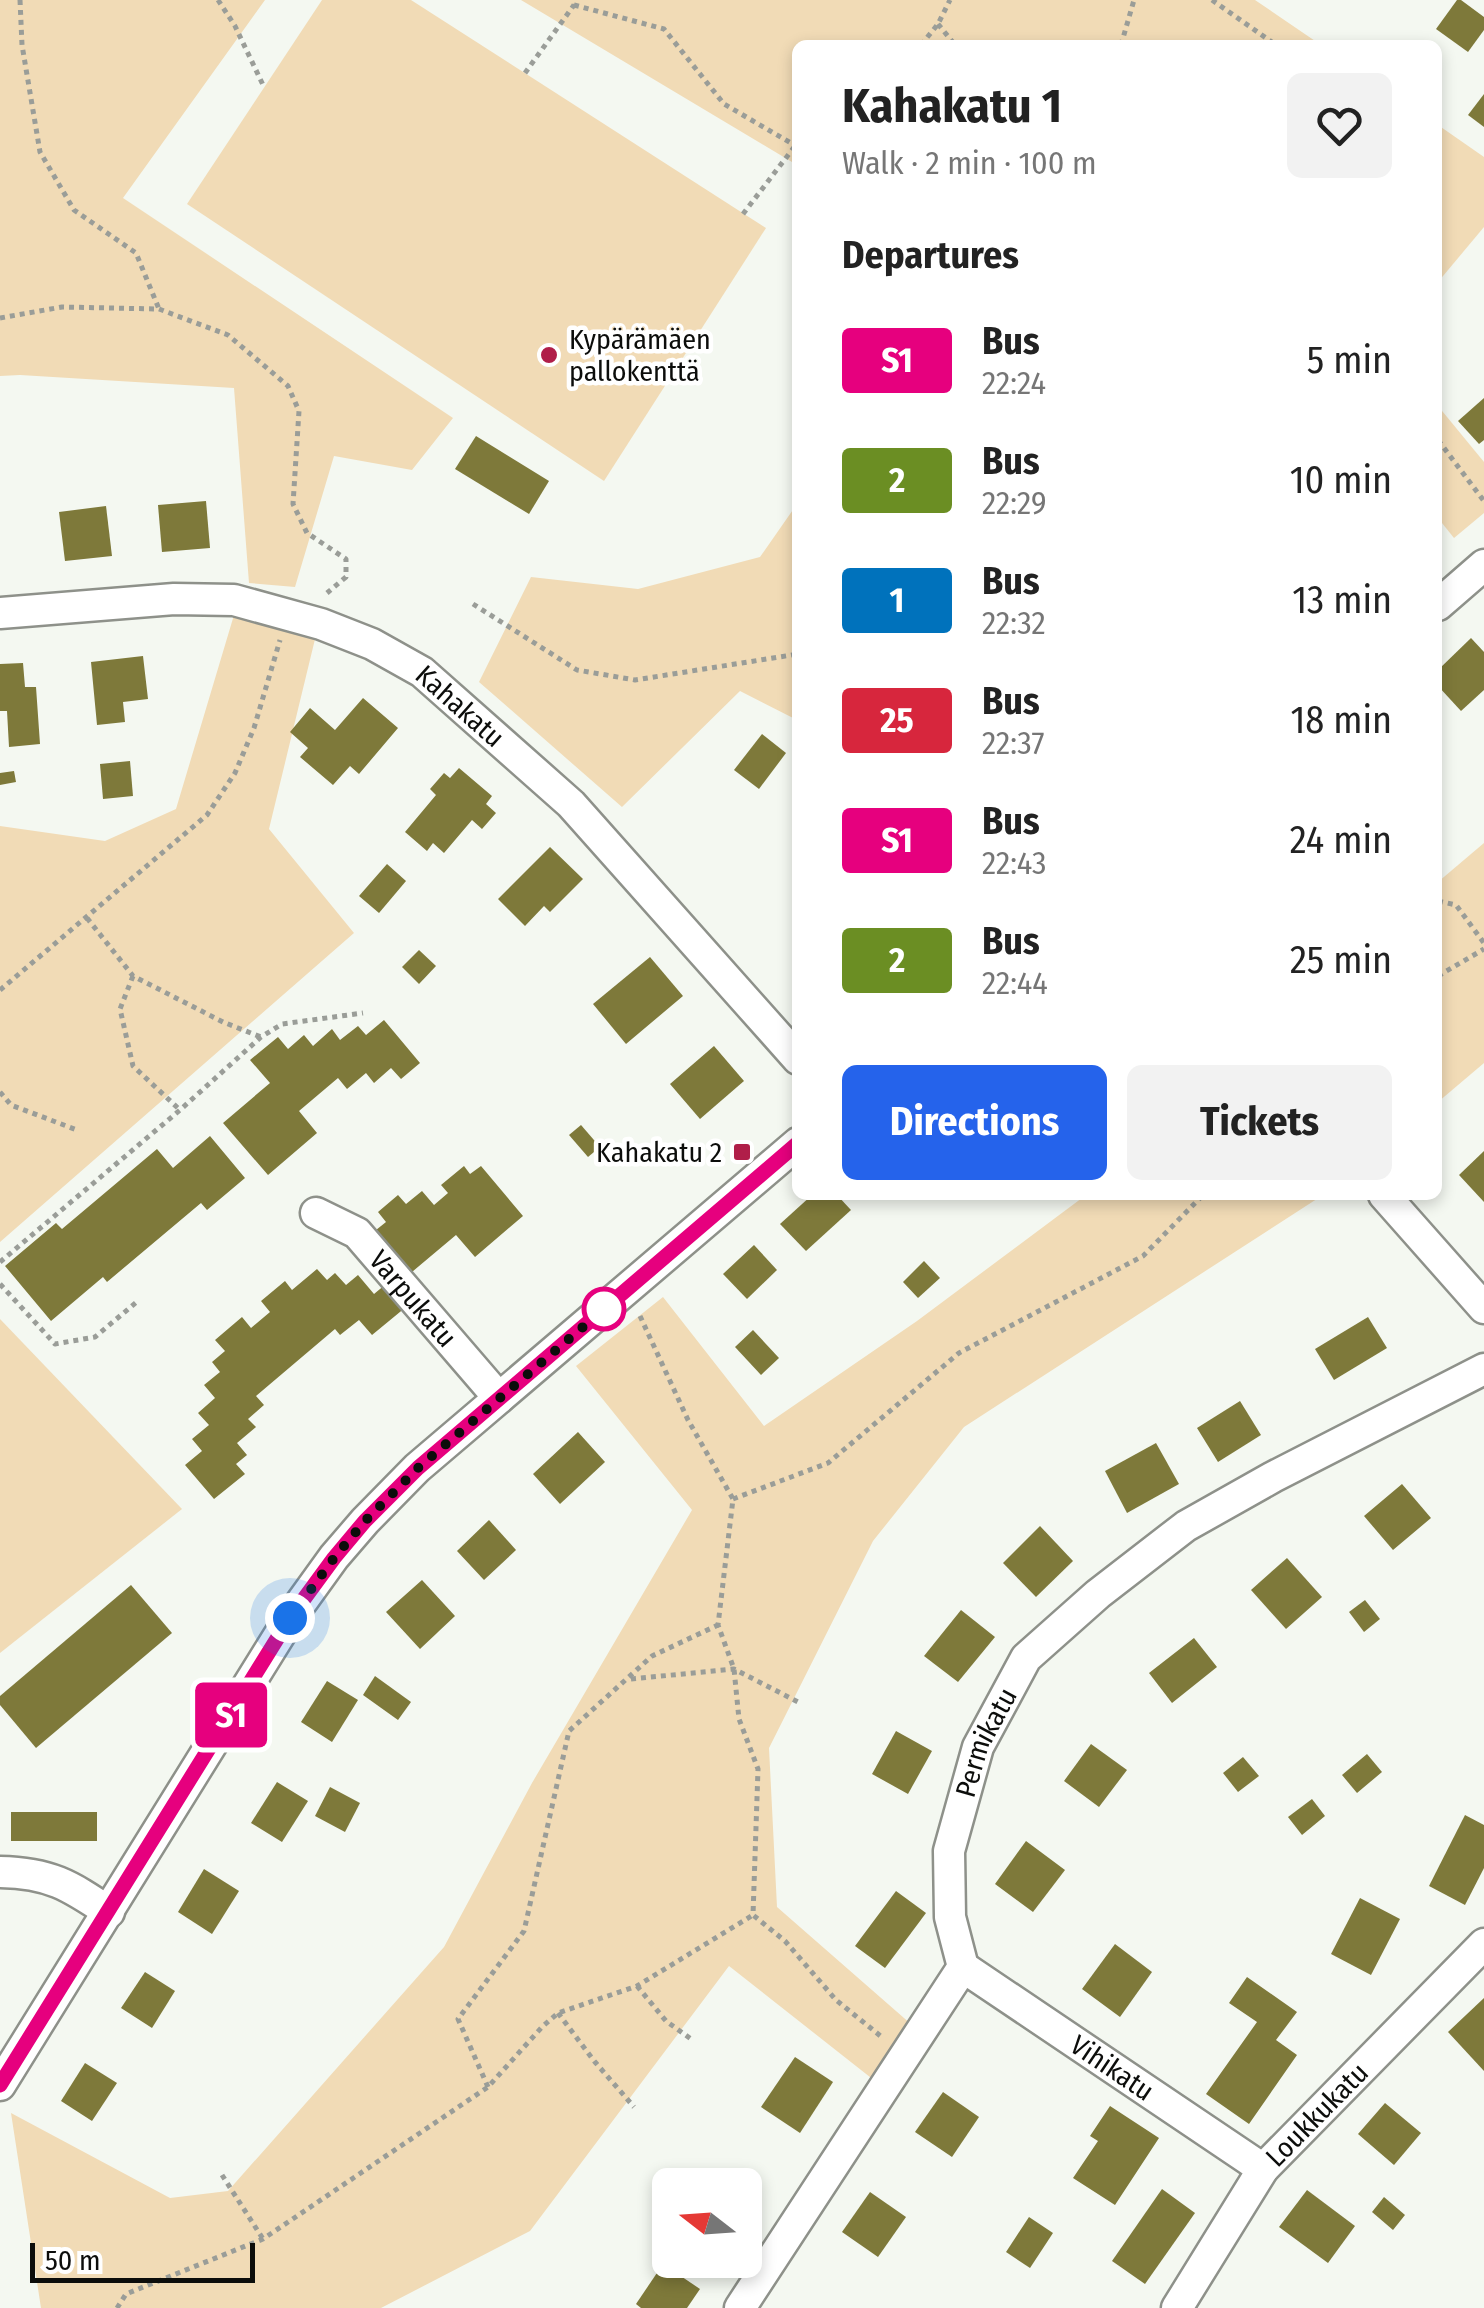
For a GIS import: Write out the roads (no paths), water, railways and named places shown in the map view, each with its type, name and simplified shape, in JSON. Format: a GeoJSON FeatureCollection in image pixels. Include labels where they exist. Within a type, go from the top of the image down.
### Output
{"type":"FeatureCollection","features":[{"type":"Feature","properties":{"kind":"street"},"geometry":{"type":"LineString","coordinates":[[1442,602],[1484,565]]}},
{"type":"Feature","properties":{"kind":"street","name":"Kahakatu"},"geometry":{"type":"LineString","coordinates":[[0,613],[174,599],[234,600],[288,614],[372,644],[422,672],[571,804],[792,1052]]}},
{"type":"Feature","properties":{"kind":"street"},"geometry":{"type":"LineString","coordinates":[[0,2086],[290,1618],[365,1521],[498,1398],[792,1148]]}},
{"type":"Feature","properties":{"kind":"street"},"geometry":{"type":"LineString","coordinates":[[1388,1200],[1484,1308]]}},
{"type":"Feature","properties":{"kind":"street","name":"Varpukatu"},"geometry":{"type":"LineString","coordinates":[[316,1212],[357,1233],[498,1398]]}},
{"type":"Feature","properties":{"kind":"street","name":"Permikatu"},"geometry":{"type":"LineString","coordinates":[[963,1967],[950,1917],[949,1851],[978,1747],[1026,1658],[1098,1594],[1186,1526],[1272,1477],[1484,1369]]}},
{"type":"Feature","properties":{"kind":"street"},"geometry":{"type":"LineString","coordinates":[[0,1872],[38,1874],[61,1882],[110,1912]]}},
{"type":"Feature","properties":{"kind":"street","name":"Loukkukatu"},"geometry":{"type":"LineString","coordinates":[[1178,2308],[1264,2170],[1484,1944]]}},
{"type":"Feature","properties":{"kind":"street"},"geometry":{"type":"LineString","coordinates":[[740,2308],[963,1967]]}},
{"type":"Feature","properties":{"kind":"street","name":"Vihikatu"},"geometry":{"type":"LineString","coordinates":[[963,1967],[1264,2170]]}},
{"type":"Feature","properties":{"kind":"place","name":"Kypärämäen pallokenttä"},"geometry":{"type":"Point","coordinates":[549,355]}},
{"type":"Feature","properties":{"kind":"place","name":"Kahakatu 2"},"geometry":{"type":"Point","coordinates":[742,1152]}}]}
